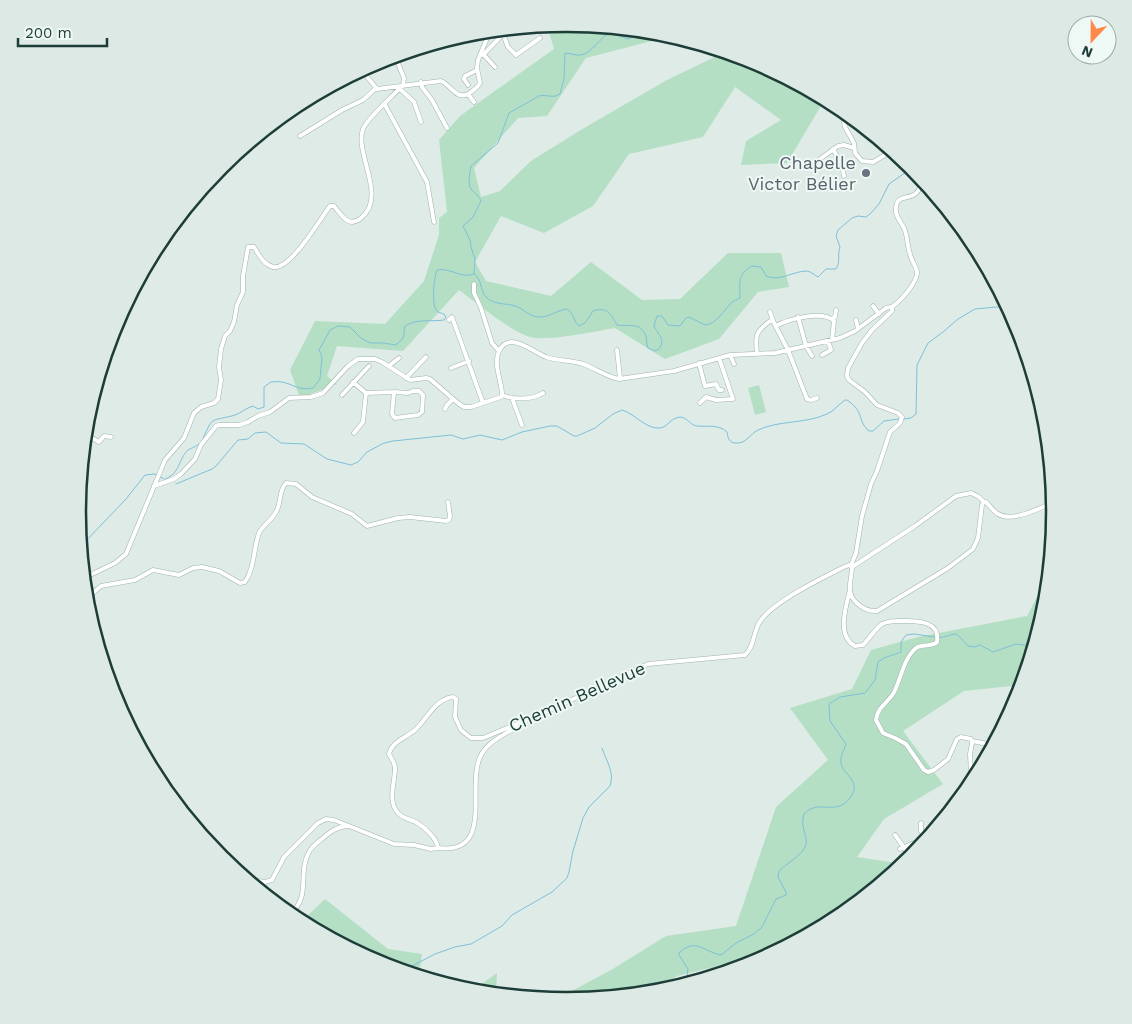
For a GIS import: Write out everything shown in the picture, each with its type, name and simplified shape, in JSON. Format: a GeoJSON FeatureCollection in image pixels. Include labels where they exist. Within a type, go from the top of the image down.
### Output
{"type":"FeatureCollection","features":[{"type":"Feature","properties":{"kind":"street"},"geometry":{"type":"LineString","coordinates":[[504,37],[508,47],[516,55]]}},
{"type":"Feature","properties":{"kind":"street"},"geometry":{"type":"LineString","coordinates":[[482,53],[499,38]]}},
{"type":"Feature","properties":{"kind":"street"},"geometry":{"type":"LineString","coordinates":[[513,59],[540,38]]}},
{"type":"Feature","properties":{"kind":"street"},"geometry":{"type":"LineString","coordinates":[[300,136],[342,110],[363,100],[375,89],[440,81],[446,83],[459,95],[468,94],[480,83],[477,70],[478,60],[487,40]]}},
{"type":"Feature","properties":{"kind":"street"},"geometry":{"type":"LineString","coordinates":[[482,53],[495,68]]}},
{"type":"Feature","properties":{"kind":"street"},"geometry":{"type":"LineString","coordinates":[[91,575],[115,563],[126,554],[164,460],[178,447],[184,438],[194,413],[201,407],[214,403],[219,396],[221,349],[225,336],[234,322],[243,292],[247,249],[250,246],[254,247],[264,262],[273,267],[279,267],[287,262],[312,233],[330,206],[334,206],[344,220],[348,222],[358,220],[363,216],[369,206],[371,195],[362,142],[362,130],[368,120],[402,87],[404,78],[398,63]]}},
{"type":"Feature","properties":{"kind":"street"},"geometry":{"type":"LineString","coordinates":[[468,85],[464,79],[465,76],[477,70]]}},
{"type":"Feature","properties":{"kind":"street"},"geometry":{"type":"LineString","coordinates":[[366,77],[375,89]]}},
{"type":"Feature","properties":{"kind":"street"},"geometry":{"type":"LineString","coordinates":[[421,82],[422,87],[432,100],[447,128]]}},
{"type":"Feature","properties":{"kind":"street"},"geometry":{"type":"LineString","coordinates":[[402,87],[414,102],[421,122]]}},
{"type":"Feature","properties":{"kind":"street"},"geometry":{"type":"LineString","coordinates":[[468,94],[474,102]]}},
{"type":"Feature","properties":{"kind":"street"},"geometry":{"type":"LineString","coordinates":[[385,104],[427,182],[434,222]]}},
{"type":"Feature","properties":{"kind":"street"},"geometry":{"type":"LineString","coordinates":[[844,122],[854,143],[855,153],[862,161],[870,163],[886,154]]}},
{"type":"Feature","properties":{"kind":"street"},"geometry":{"type":"LineString","coordinates":[[820,159],[833,149],[844,145],[854,148]]}},
{"type":"Feature","properties":{"kind":"street"},"geometry":{"type":"LineString","coordinates":[[833,149],[842,165],[844,176]]}},
{"type":"Feature","properties":{"kind":"street"},"geometry":{"type":"LineString","coordinates":[[920,189],[917,193],[902,198],[896,207],[897,215],[907,234],[909,252],[917,275],[911,287],[892,307],[892,311],[872,330],[862,343],[848,368],[847,376],[849,380],[870,396],[878,405],[898,413],[902,419],[890,432],[871,484],[851,566],[850,590],[844,627],[845,635],[851,644],[860,646],[883,624],[895,621],[926,622],[934,628],[938,638],[934,644],[919,646],[912,652],[894,693],[878,712],[876,720],[882,732],[906,744],[924,770],[928,772],[934,770],[947,760],[956,739],[965,738],[985,744]]}},
{"type":"Feature","properties":{"kind":"street"},"geometry":{"type":"LineString","coordinates":[[474,284],[474,294],[492,342],[499,351]]}},
{"type":"Feature","properties":{"kind":"street"},"geometry":{"type":"LineString","coordinates":[[873,306],[879,314]]}},
{"type":"Feature","properties":{"kind":"street"},"geometry":{"type":"LineString","coordinates":[[502,395],[497,364],[499,351],[504,345],[519,343],[547,357],[578,362],[613,378],[620,378],[674,371],[730,355],[788,350],[830,341],[846,336],[886,308],[892,307]]}},
{"type":"Feature","properties":{"kind":"street"},"geometry":{"type":"LineString","coordinates":[[832,319],[835,317],[836,310]]}},
{"type":"Feature","properties":{"kind":"street"},"geometry":{"type":"LineString","coordinates":[[770,312],[788,350],[807,399],[817,398]]}},
{"type":"Feature","properties":{"kind":"street"},"geometry":{"type":"LineString","coordinates":[[449,320],[452,316],[484,403]]}},
{"type":"Feature","properties":{"kind":"street"},"geometry":{"type":"LineString","coordinates":[[776,326],[798,317],[829,317],[832,319]]}},
{"type":"Feature","properties":{"kind":"street"},"geometry":{"type":"LineString","coordinates":[[798,317],[806,346],[812,356]]}},
{"type":"Feature","properties":{"kind":"street"},"geometry":{"type":"LineString","coordinates":[[822,355],[831,350],[830,341],[834,323],[832,319]]}},
{"type":"Feature","properties":{"kind":"street"},"geometry":{"type":"LineString","coordinates":[[856,320],[858,329]]}},
{"type":"Feature","properties":{"kind":"street"},"geometry":{"type":"LineString","coordinates":[[757,354],[756,341],[758,332],[770,321],[773,321]]}},
{"type":"Feature","properties":{"kind":"street"},"geometry":{"type":"LineString","coordinates":[[617,350],[620,378]]}},
{"type":"Feature","properties":{"kind":"street"},"geometry":{"type":"LineString","coordinates":[[730,355],[734,364]]}},
{"type":"Feature","properties":{"kind":"street"},"geometry":{"type":"LineString","coordinates":[[390,365],[399,358]]}},
{"type":"Feature","properties":{"kind":"street"},"geometry":{"type":"LineString","coordinates":[[406,378],[426,358]]}},
{"type":"Feature","properties":{"kind":"street"},"geometry":{"type":"LineString","coordinates":[[700,403],[706,397],[716,400],[733,399],[719,358]]}},
{"type":"Feature","properties":{"kind":"street"},"geometry":{"type":"LineString","coordinates":[[154,486],[174,479],[181,474],[195,459],[201,445],[220,425],[239,425],[270,412],[289,398],[320,395],[327,390],[348,366],[358,359],[375,359],[390,365],[406,378],[412,380],[430,379],[464,407],[484,403],[499,398],[502,395]]}},
{"type":"Feature","properties":{"kind":"street"},"geometry":{"type":"LineString","coordinates":[[451,368],[469,361]]}},
{"type":"Feature","properties":{"kind":"street"},"geometry":{"type":"LineString","coordinates":[[699,363],[706,386],[715,384],[719,391],[722,390]]}},
{"type":"Feature","properties":{"kind":"street"},"geometry":{"type":"LineString","coordinates":[[342,395],[369,366]]}},
{"type":"Feature","properties":{"kind":"street"},"geometry":{"type":"LineString","coordinates":[[412,380],[412,391]]}},
{"type":"Feature","properties":{"kind":"street"},"geometry":{"type":"LineString","coordinates":[[353,382],[366,393],[396,392],[408,393],[412,391],[423,392],[421,414],[397,418],[392,414],[396,392],[394,387]]}},
{"type":"Feature","properties":{"kind":"street"},"geometry":{"type":"LineString","coordinates":[[354,433],[363,420],[366,393]]}},
{"type":"Feature","properties":{"kind":"street"},"geometry":{"type":"LineString","coordinates":[[502,395],[522,399],[543,393]]}},
{"type":"Feature","properties":{"kind":"street"},"geometry":{"type":"LineString","coordinates":[[512,398],[522,424]]}},
{"type":"Feature","properties":{"kind":"street"},"geometry":{"type":"LineString","coordinates":[[445,409],[453,399]]}},
{"type":"Feature","properties":{"kind":"street"},"geometry":{"type":"LineString","coordinates":[[363,420],[370,421]]}},
{"type":"Feature","properties":{"kind":"street"},"geometry":{"type":"LineString","coordinates":[[93,438],[99,442],[104,436],[111,437]]}},
{"type":"Feature","properties":{"kind":"street"},"geometry":{"type":"LineString","coordinates":[[94,592],[101,586],[135,580],[153,570],[179,575],[193,568],[202,567],[219,571],[238,582],[245,582],[253,563],[258,536],[261,529],[276,512],[280,504],[282,488],[286,483],[296,484],[312,497],[352,514],[367,526],[410,516],[446,521],[450,516],[448,502]]}},
{"type":"Feature","properties":{"kind":"street"},"geometry":{"type":"LineString","coordinates":[[851,566],[915,526],[956,496],[971,493],[986,502],[998,514],[1007,517],[1046,505]]}},
{"type":"Feature","properties":{"kind":"street"},"geometry":{"type":"LineString","coordinates":[[850,590],[852,597],[862,607],[870,611],[877,611],[948,568],[973,550],[977,544],[984,502]]}},
{"type":"Feature","properties":{"kind":"street","name":"Chemin Bellevue"},"geometry":{"type":"LineString","coordinates":[[438,848],[437,843],[425,829],[400,815],[395,807],[392,788],[395,768],[389,754],[393,746],[416,729],[433,708],[450,697],[454,697],[456,700],[454,713],[458,726],[464,734],[474,738],[489,737],[648,664],[745,655],[750,649],[759,623],[771,610],[844,566],[851,566]]}},
{"type":"Feature","properties":{"kind":"street"},"geometry":{"type":"LineString","coordinates":[[260,881],[270,881],[284,857],[321,821],[331,818],[394,844],[414,845],[431,849],[462,844],[467,841],[472,833],[475,823],[477,767],[484,750],[498,738],[541,714]]}},
{"type":"Feature","properties":{"kind":"street"},"geometry":{"type":"LineString","coordinates":[[971,769],[970,752],[972,741]]}},
{"type":"Feature","properties":{"kind":"street"},"geometry":{"type":"LineString","coordinates":[[920,824],[922,833]]}},
{"type":"Feature","properties":{"kind":"street"},"geometry":{"type":"LineString","coordinates":[[296,908],[301,900],[306,860],[310,851],[334,829],[350,826]]}},
{"type":"Feature","properties":{"kind":"street"},"geometry":{"type":"LineString","coordinates":[[895,835],[903,849],[910,846]]}},
{"type":"Feature","properties":{"kind":"green space"},"geometry":{"type":"Polygon","coordinates":[[[549,33],[597,34],[652,41],[586,58],[547,116],[518,118],[474,168],[481,197],[500,191],[531,161],[579,131],[667,80],[715,57],[778,82],[821,106],[787,163],[741,165],[746,141],[781,120],[735,87],[703,137],[629,154],[593,206],[544,233],[501,216],[475,262],[486,281],[551,296],[591,262],[642,300],[680,299],[728,253],[781,253],[789,287],[758,292],[719,339],[665,359],[615,328],[557,337],[534,338],[527,336],[501,321],[459,290],[403,351],[337,346],[327,376],[337,384],[300,398],[290,370],[315,321],[385,324],[424,281],[439,235],[439,218],[447,212],[439,140],[460,116],[554,49],[549,33]]]}},
{"type":"Feature","properties":{"kind":"green space"},"geometry":{"type":"Polygon","coordinates":[[[759,385],[766,412],[755,415],[748,388],[759,385]]]}},
{"type":"Feature","properties":{"kind":"green space"},"geometry":{"type":"Polygon","coordinates":[[[1038,596],[1029,636],[1012,686],[964,691],[903,731],[943,784],[884,819],[857,857],[893,862],[882,873],[832,911],[778,942],[749,955],[725,964],[660,982],[629,987],[571,992],[611,970],[666,936],[736,926],[776,807],[828,760],[790,708],[852,689],[871,650],[918,637],[1027,616],[1038,596]]]}},
{"type":"Feature","properties":{"kind":"green space"},"geometry":{"type":"Polygon","coordinates":[[[325,899],[388,949],[422,954],[420,968],[354,942],[308,916],[325,899]]]}},
{"type":"Feature","properties":{"kind":"green space"},"geometry":{"type":"Polygon","coordinates":[[[497,973],[496,986],[482,984],[497,973]]]}},
{"type":"Feature","properties":{"kind":"waterway"},"geometry":{"type":"LineString","coordinates":[[203,439],[211,422],[214,420],[235,415],[253,406],[258,409],[264,407],[264,387],[271,382],[283,382],[307,389],[313,388],[320,379],[322,357],[319,350],[330,330],[338,326],[350,327],[361,338],[370,343],[395,345],[402,339],[404,327],[408,324],[418,321],[444,320],[446,317],[437,311],[434,303],[434,285],[437,270],[446,270],[464,275],[474,274],[475,259],[470,240],[463,226],[473,217],[481,201],[469,185],[471,166],[498,143],[509,113],[539,96],[560,94],[564,79],[565,53],[585,54],[606,35]]}},
{"type":"Feature","properties":{"kind":"waterway"},"geometry":{"type":"LineString","coordinates":[[621,36],[627,39],[632,37]]}},
{"type":"Feature","properties":{"kind":"waterway"},"geometry":{"type":"LineString","coordinates":[[474,274],[479,279],[484,294],[489,300],[515,306],[536,317],[546,316],[566,309],[571,312],[579,326],[585,323],[593,311],[605,310],[617,325],[637,326],[640,328],[646,336],[648,348],[655,351],[659,349],[662,342],[654,326],[657,316],[662,316],[668,325],[680,326],[689,317],[705,325],[713,322],[731,303],[740,298],[740,279],[747,269],[752,266],[761,267],[766,276],[771,278],[802,271],[807,271],[818,277],[826,269],[836,269],[840,247],[836,236],[838,230],[852,218],[858,216],[866,217],[871,213],[879,204],[889,184],[905,173]]}},
{"type":"Feature","properties":{"kind":"waterway"},"geometry":{"type":"LineString","coordinates":[[903,419],[911,418],[916,414],[917,365],[928,343],[958,319],[975,309],[999,307]]}},
{"type":"Feature","properties":{"kind":"waterway"},"geometry":{"type":"LineString","coordinates":[[176,484],[212,469],[238,440],[248,439],[255,433],[266,432],[281,443],[304,444],[327,459],[351,465],[358,462],[367,452],[384,443],[393,441],[451,435],[463,439],[480,435],[502,440],[522,432],[550,426],[557,426],[577,436],[595,428],[613,414],[622,410],[647,425],[656,428],[663,427],[673,419],[682,417],[697,426],[713,426],[724,429],[730,441],[734,443],[743,442],[758,430],[766,427],[827,414],[845,400],[853,404],[859,412],[863,424],[869,431],[873,431],[884,421],[899,419]]}},
{"type":"Feature","properties":{"kind":"waterway"},"geometry":{"type":"LineString","coordinates":[[165,479],[177,470],[188,450],[199,444]]}},
{"type":"Feature","properties":{"kind":"waterway"},"geometry":{"type":"LineString","coordinates":[[88,539],[126,499],[145,475],[155,474],[164,479]]}},
{"type":"Feature","properties":{"kind":"waterway"},"geometry":{"type":"LineString","coordinates":[[687,976],[688,969],[679,955],[685,948],[695,946],[721,955],[762,927],[776,899],[786,895],[778,877],[779,871],[799,855],[806,845],[803,824],[804,814],[815,807],[839,806],[850,798],[854,787],[853,782],[841,763],[846,744],[830,721],[829,704],[840,697],[865,693],[875,680],[878,662],[901,652],[901,642],[906,635],[914,634],[935,637]]}},
{"type":"Feature","properties":{"kind":"waterway"},"geometry":{"type":"LineString","coordinates":[[939,638],[955,634],[968,646],[980,645],[993,652],[1016,644],[1026,645]]}},
{"type":"Feature","properties":{"kind":"waterway"},"geometry":{"type":"LineString","coordinates":[[412,966],[435,954],[471,944],[502,926],[512,915],[552,892],[567,878],[583,818],[589,807],[610,786],[611,771],[602,748]]}},
{"type":"Feature","properties":{"kind":"place","name":"Chapelle Victor Bélier"},"geometry":{"type":"Point","coordinates":[866,173]}}]}
